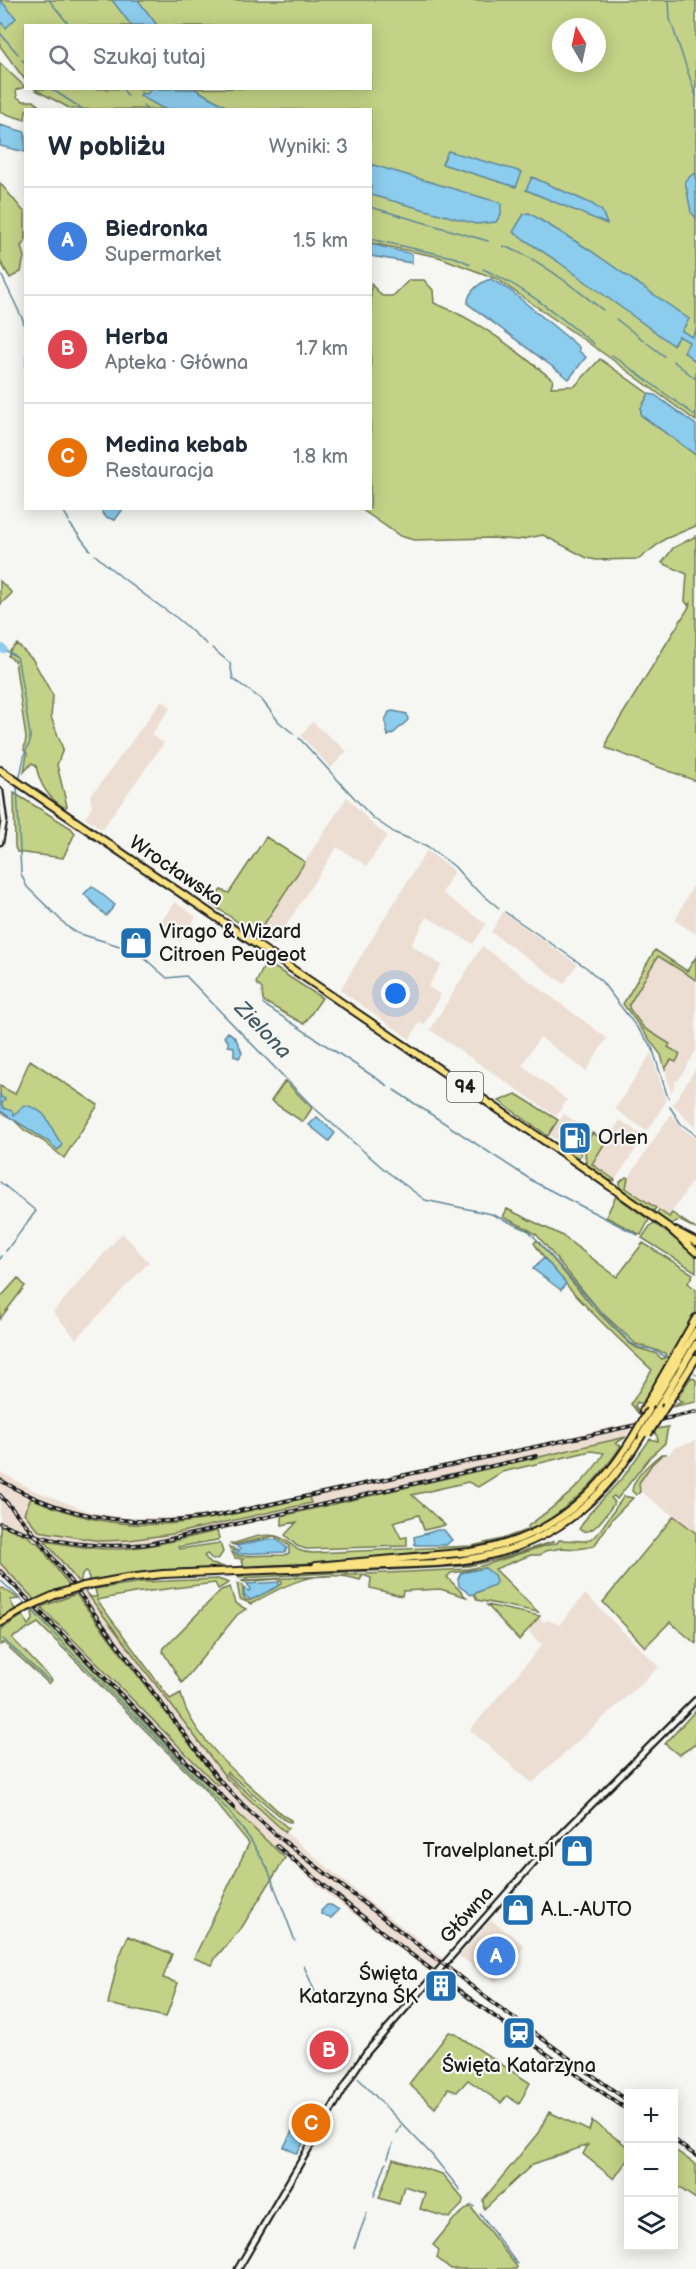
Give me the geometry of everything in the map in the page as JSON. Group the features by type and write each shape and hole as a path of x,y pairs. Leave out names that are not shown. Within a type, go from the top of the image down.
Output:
{"main road":[{"name":"Wrocławska","path":"1,772 668,1227"},
{"name":"94","path":"668,1227 696,1242"},
{"name":"94","path":"668,1227 696,1252"},
{"path":"643,1433 646,1410 696,1318"},
{"path":"646,1410 696,1331"},
{"path":"662,1407 696,1344"},
{"path":"297,1568 322,1569 459,1561 513,1549 547,1534 580,1512 608,1485 696,1358"},
{"path":"0,1623 57,1594 83,1586 146,1576 297,1568 493,1548 520,1539 549,1525 583,1501 612,1469 633,1437 643,1433"}],"street":[{"path":"0,791 4,821 0,842"},
{"name":"Główna","path":"238,2269 366,2053 535,1861 696,1700"}],"shaded area":[{"path":"162,700 171,707 151,735 164,743 102,829 85,818 92,807 90,795"},
{"path":"312,722 347,751 331,768 301,736"},
{"path":"347,797 374,826 387,835 367,866 337,847 273,945 257,935"},
{"path":"427,850 454,871 442,893 486,924 473,944 427,917 411,945 441,965 428,987 441,995 424,1025 419,1023 410,1039 340,990"},
{"path":"694,883 696,885 696,934 675,921"},
{"path":"175,902 196,917 180,942 158,926"},
{"path":"503,912 577,964 564,984 491,932"},
{"path":"482,946 607,1038 586,1071 540,1037 522,1065 567,1100 556,1116 430,1030"},
{"path":"655,950 687,971 696,957 696,1051 678,1081 675,1080 671,1092 661,1055 623,1004"},
{"path":"651,1053 666,1101 649,1129 645,1130 615,1109"},
{"path":"696,1068 696,1127 673,1104"},
{"path":"564,1114 597,1136 585,1159 550,1135"},
{"path":"671,1114 682,1128 696,1138 696,1175 669,1217 626,1188 627,1180"},
{"path":"620,1120 643,1138 615,1180 592,1164"},
{"path":"122,1233 149,1262 76,1339 53,1312"},
{"path":"633,1423 626,1437 155,1545 118,1549 74,1546 46,1541 227,1779 258,1809 362,1896 444,1959 431,1973 330,1896 241,1818 177,1756 0,1574 0,1472 33,1490 93,1513 124,1518 181,1518 243,1509"},
{"path":"696,1441 696,1533 640,1491 639,1483 652,1464 663,1454 668,1455 674,1448"},
{"path":"585,1594 659,1667 532,1783 470,1730 542,1645 528,1631 539,1618 544,1622 548,1620 559,1625"},
{"path":"491,1920 525,1946 496,1982 459,1956"}],"green space":[{"path":"0,0 696,0 696,421 497,279 439,257 372,243 372,108 69,108 36,90 372,90 372,24 24,24 24,79 0,46"},
{"path":"0,63 24,86 16,90 17,97 23,101 34,101 41,108 24,108 24,120 0,112"},
{"path":"0,183 24,212 24,243 21,246 24,257 21,272 10,278 0,261"},
{"path":"409,280 424,280 433,290 434,303 482,327 511,347 553,380 551,387 575,386 600,359 649,394 641,408 641,415 696,455 696,526 665,539 639,559 596,560 587,558 543,535 518,540 491,538 414,540 400,536 362,510 372,510 372,285 382,296 393,296"},
{"path":"696,536 696,781 606,748 608,738 689,607 690,603 688,605 685,601 687,574 662,563 673,548"},
{"path":"0,581 12,593 0,605"},
{"path":"17,644 33,660 53,696 51,717 63,749 57,765 67,806 65,808 46,790 36,766 32,763 24,772 27,754 24,750 26,738 15,661 8,656"},
{"path":"14,793 71,828 75,833 63,858 17,852"},
{"path":"266,837 305,862 257,935 210,903 221,890 229,893"},
{"path":"655,950 687,971 696,957 696,980 658,956 629,1005 644,1028 670,1044 668,1047 680,1054 676,1062 671,1060 665,1069 661,1055 623,1004"},
{"path":"266,962 322,998 304,1024 263,1001 262,989 256,983"},
{"path":"30,1060 98,1105 64,1158 43,1141 24,1130 13,1119 0,1112 0,1086 15,1094"},
{"path":"285,1081 312,1108 303,1122 271,1101"},
{"path":"516,1094 558,1120 548,1136 499,1101"},
{"path":"592,1133 606,1141 592,1164 614,1181 607,1180 586,1165 585,1147"},
{"path":"559,1140 573,1146 571,1149 574,1147 581,1155 575,1159 557,1146"},
{"path":"628,1178 626,1188 656,1208 653,1212 620,1189 620,1182"},
{"path":"616,1196 649,1220 641,1235 606,1217"},
{"path":"507,1209 561,1235 617,1277 643,1243 693,1274 688,1283 696,1290 696,1313 644,1405 637,1402 635,1406 639,1414 631,1404 652,1370 574,1293 534,1243 537,1240 593,1307 629,1343 655,1353 662,1359 666,1357 665,1353 636,1344 599,1310 537,1235 503,1217"},
{"path":"659,1210 669,1217 672,1213 696,1229 679,1220 671,1224 656,1214"},
{"path":"654,1223 696,1255 696,1272 642,1238"},
{"path":"18,1278 25,1286 0,1319 0,1298"},
{"path":"691,1377 696,1380 696,1402 671,1407 682,1402 677,1398"},
{"path":"668,1427 665,1443 650,1457 617,1499 614,1496 611,1498 615,1502 599,1523 589,1531 579,1529 589,1514 624,1476 650,1439 658,1441 654,1432 656,1429"},
{"path":"626,1437 616,1443 621,1446 592,1483 557,1514 517,1537 494,1545 464,1551 421,1552 397,1557 241,1567 244,1565 241,1561 243,1559 235,1558 229,1547 233,1548 234,1553 238,1556 289,1553 289,1546 274,1536 231,1544 268,1535 274,1535 284,1539 301,1551 314,1553 472,1546 502,1539 529,1529 528,1526 580,1484 604,1453 591,1451 502,1472 478,1487 468,1482 412,1495 445,1525 424,1530 419,1515 393,1522 401,1538 407,1537 407,1546 306,1549 297,1546 285,1535 297,1522 282,1525 282,1516"},
{"path":"661,1454 663,1454 652,1464 639,1483 640,1492 636,1495 632,1491 639,1476"},
{"path":"624,1496 633,1498 613,1518 594,1546 545,1551 540,1555 531,1555 495,1569 538,1612 477,1600 474,1594 493,1585 485,1568 451,1573 447,1577 466,1597 440,1589 403,1591 402,1596 370,1588 371,1578 363,1575 360,1580 333,1576 468,1569 557,1543 559,1540 586,1541 596,1536"},
{"path":"309,1497 311,1503 172,1534 129,1540 100,1541 39,1531 24,1513 31,1498 96,1520 167,1524 215,1518"},
{"path":"674,1516 696,1533 696,1644 670,1622 645,1647 603,1602"},
{"path":"0,1525 28,1536 38,1543 70,1587 35,1600 0,1563"},
{"path":"217,1531 219,1538 217,1540 178,1547 179,1549 220,1543 223,1552 219,1558 213,1560 207,1554 204,1556 211,1564 221,1566 218,1568 169,1570 88,1582 86,1571 82,1575 80,1584 45,1541 92,1548 120,1549 157,1544"},
{"path":"488,1562 468,1566 238,1578 246,1574 461,1566"},
{"path":"319,1576 290,1584 251,1604 240,1599 237,1583 243,1585 243,1596 246,1600 251,1600 282,1582 277,1579 242,1581"},
{"path":"218,1579 229,1583 218,1589 215,1583 97,1600 170,1699 181,1693 192,1721 214,1750 276,1810 291,1820 291,1822 286,1821 227,1772 226,1774 288,1828 285,1832 227,1779 85,1591 91,1597 97,1597 95,1589 142,1582"},
{"path":"230,1587 235,1603 246,1609 237,1615 182,1683 163,1652 164,1648 221,1590"},
{"path":"3,1588 19,1599 10,1600 14,1608 18,1609 0,1620 0,1589"},
{"path":"76,1594 220,1784 217,1785 41,1607"},
{"path":"487,1605 540,1616 519,1640"},
{"path":"35,1610 177,1756 285,1858 242,1927 216,1957 212,1965 194,1958 249,1843 208,1793 38,1623 12,1638 52,1680 49,1684 4,1643 0,1645 0,1630 23,1615 28,1625 33,1620 32,1611"},
{"path":"696,1710 696,1744 679,1755 665,1744"},
{"path":"128,1936 172,1954 163,1978 178,1983 166,2017 108,2004 118,1960"},
{"path":"449,2032 454,2033 530,2083 519,2104 507,2096 501,2103 468,2080 457,2092 448,2089 435,2108 409,2084"},
{"path":"549,2112 589,2131 592,2121 624,2144 624,2165 614,2179 583,2154 588,2145 533,2164 484,2209 483,2200 538,2133"},
{"path":"678,2152 696,2165 696,2199 678,2187"},
{"path":"393,2159 442,2174 463,2199 462,2205 449,2218 420,2209 425,2193 404,2186 399,2204 379,2198"},
{"path":"470,2206 517,2267 516,2269 451,2269 437,2258 439,2250 433,2245 454,2219"}],"water":[{"path":"0,0 16,18 6,28 0,21"},
{"path":"112,0 138,0 156,24 130,24"},
{"path":"150,90 197,90 229,108 162,108 140,96 141,93 147,94"},
{"path":"0,125 24,132 24,152 0,146"},
{"path":"448,151 522,172 516,187 442,164"},
{"path":"372,165 501,203 501,214 496,222 476,224 372,195"},
{"path":"696,174 696,218 691,212 685,181"},
{"path":"532,177 592,204 602,211 607,224 526,190"},
{"path":"529,213 588,249 689,319 682,331 692,337 696,331 696,362 684,352 689,342 679,336 673,345 513,232 524,214"},
{"path":"372,244 412,254 412,263 372,256"},
{"path":"491,279 511,291 579,347 579,351 586,357 569,379 468,304 475,288"},
{"path":"649,394 655,395 696,425 696,455 641,415 641,408"},
{"path":"103,510 122,510 115,520 102,513"},
{"path":"389,712 407,714 408,720 388,736 385,721"},
{"path":"92,886 115,905 106,916 84,894"},
{"path":"228,1032 240,1047 242,1053 239,1058 234,1056 234,1047 228,1046 228,1041 224,1037"},
{"path":"0,1093 5,1099 2,1103 3,1108 12,1111 14,1115 24,1105 33,1107 44,1115 62,1144 61,1147 58,1150 0,1111"},
{"path":"317,1117 335,1133 329,1141 309,1125"},
{"path":"544,1258 566,1283 561,1290 533,1269"},
{"path":"444,1530 452,1540 446,1545 415,1545 414,1537"},
{"path":"268,1539 277,1540 287,1548 285,1552 238,1554 234,1549 239,1551 240,1549 236,1546"},
{"path":"485,1568 494,1575 496,1582 494,1585 471,1595 459,1586 458,1579 461,1573"},
{"path":"279,1582 279,1586 251,1600 244,1595 244,1588 249,1591 251,1589 247,1584"},
{"path":"327,1905 339,1910 331,1918 322,1914 321,1911"},
{"path":"292,2131 306,2138 297,2154 284,2147"}],"waterway":[{"path":"49,0 68,24"},
{"path":"669,0 670,19 696,96"},
{"path":"0,33 18,54"},
{"path":"53,90 81,108"},
{"path":"124,90 128,96"},
{"path":"372,208 488,241"},
{"path":"372,239 457,258 470,264"},
{"path":"503,246 543,266 603,310"},
{"path":"483,269 528,294 594,344"},
{"path":"0,272 24,325"},
{"path":"616,319 664,356"},
{"path":"612,355 696,416"},
{"path":"673,361 696,379"},
{"path":"63,510 69,521"},
{"path":"70,524 90,550"},
{"path":"95,555 207,644"},
{"path":"212,648 230,663 233,679 261,699 279,722 294,734"},
{"name":"Zielona","path":"3,649 17,657 18,660 30,735 19,781"},
{"path":"299,738 373,818 395,833 427,846 454,866 471,885 499,908"},
{"name":"Zielona","path":"17,785 21,874 27,887 69,928 77,933 136,951 167,978 186,976 312,1106 385,1170 425,1200 491,1214 529,1231 601,1313 631,1343 640,1348 652,1349 666,1357"},
{"path":"505,912 587,968 602,982 652,1047 668,1098"},
{"path":"263,1004 388,1086"},
{"path":"394,1090 536,1183 638,1235"},
{"path":"670,1107 681,1124 696,1135"},
{"path":"0,1182 36,1211 6,1251"},
{"path":"0,1580 28,1606"},
{"path":"31,1609 227,1809 250,1839 267,1867 295,1941"},
{"path":"3,1639 49,1681"},
{"path":"304,1966 315,1992"},
{"path":"358,2078 432,2155 460,2190"},
{"path":"397,2133 401,2126"},
{"path":"388,2158 393,2143"},
{"path":"374,2196 386,2163"},
{"path":"354,2248 367,2213"},
{"path":"480,2214 517,2264"}],"railway":[{"path":"0,1480 52,1505 79,1513 134,1521 191,1519 220,1515 696,1412"},
{"path":"0,1523 18,1530 72,1543 110,1546 148,1544 536,1456"},
{"path":"0,1495 37,1537 215,1775 244,1806 276,1835 492,2002 624,2098"},
{"path":"0,1571 234,1808"},
{"path":"277,1846 449,1983 624,2107"},
{"path":"678,2143 696,2156"}],"place":[{"name":"Virago & Wizard Citroen Peugeot","path":"136,943"},
{"name":"Orlen","path":"575,1138"},
{"name":"Travelplanet.pl","path":"577,1851"},
{"name":"A.L.-AUTO","path":"518,1910"},
{"name":"Biedronka","path":"496,1956"},
{"name":"Święta Katarzyna ŚK","path":"441,1986"},
{"name":"Święta Katarzyna","path":"519,2033"},
{"name":"Herba","path":"329,2050"},
{"name":"Medina kebab","path":"311,2123"}]}
